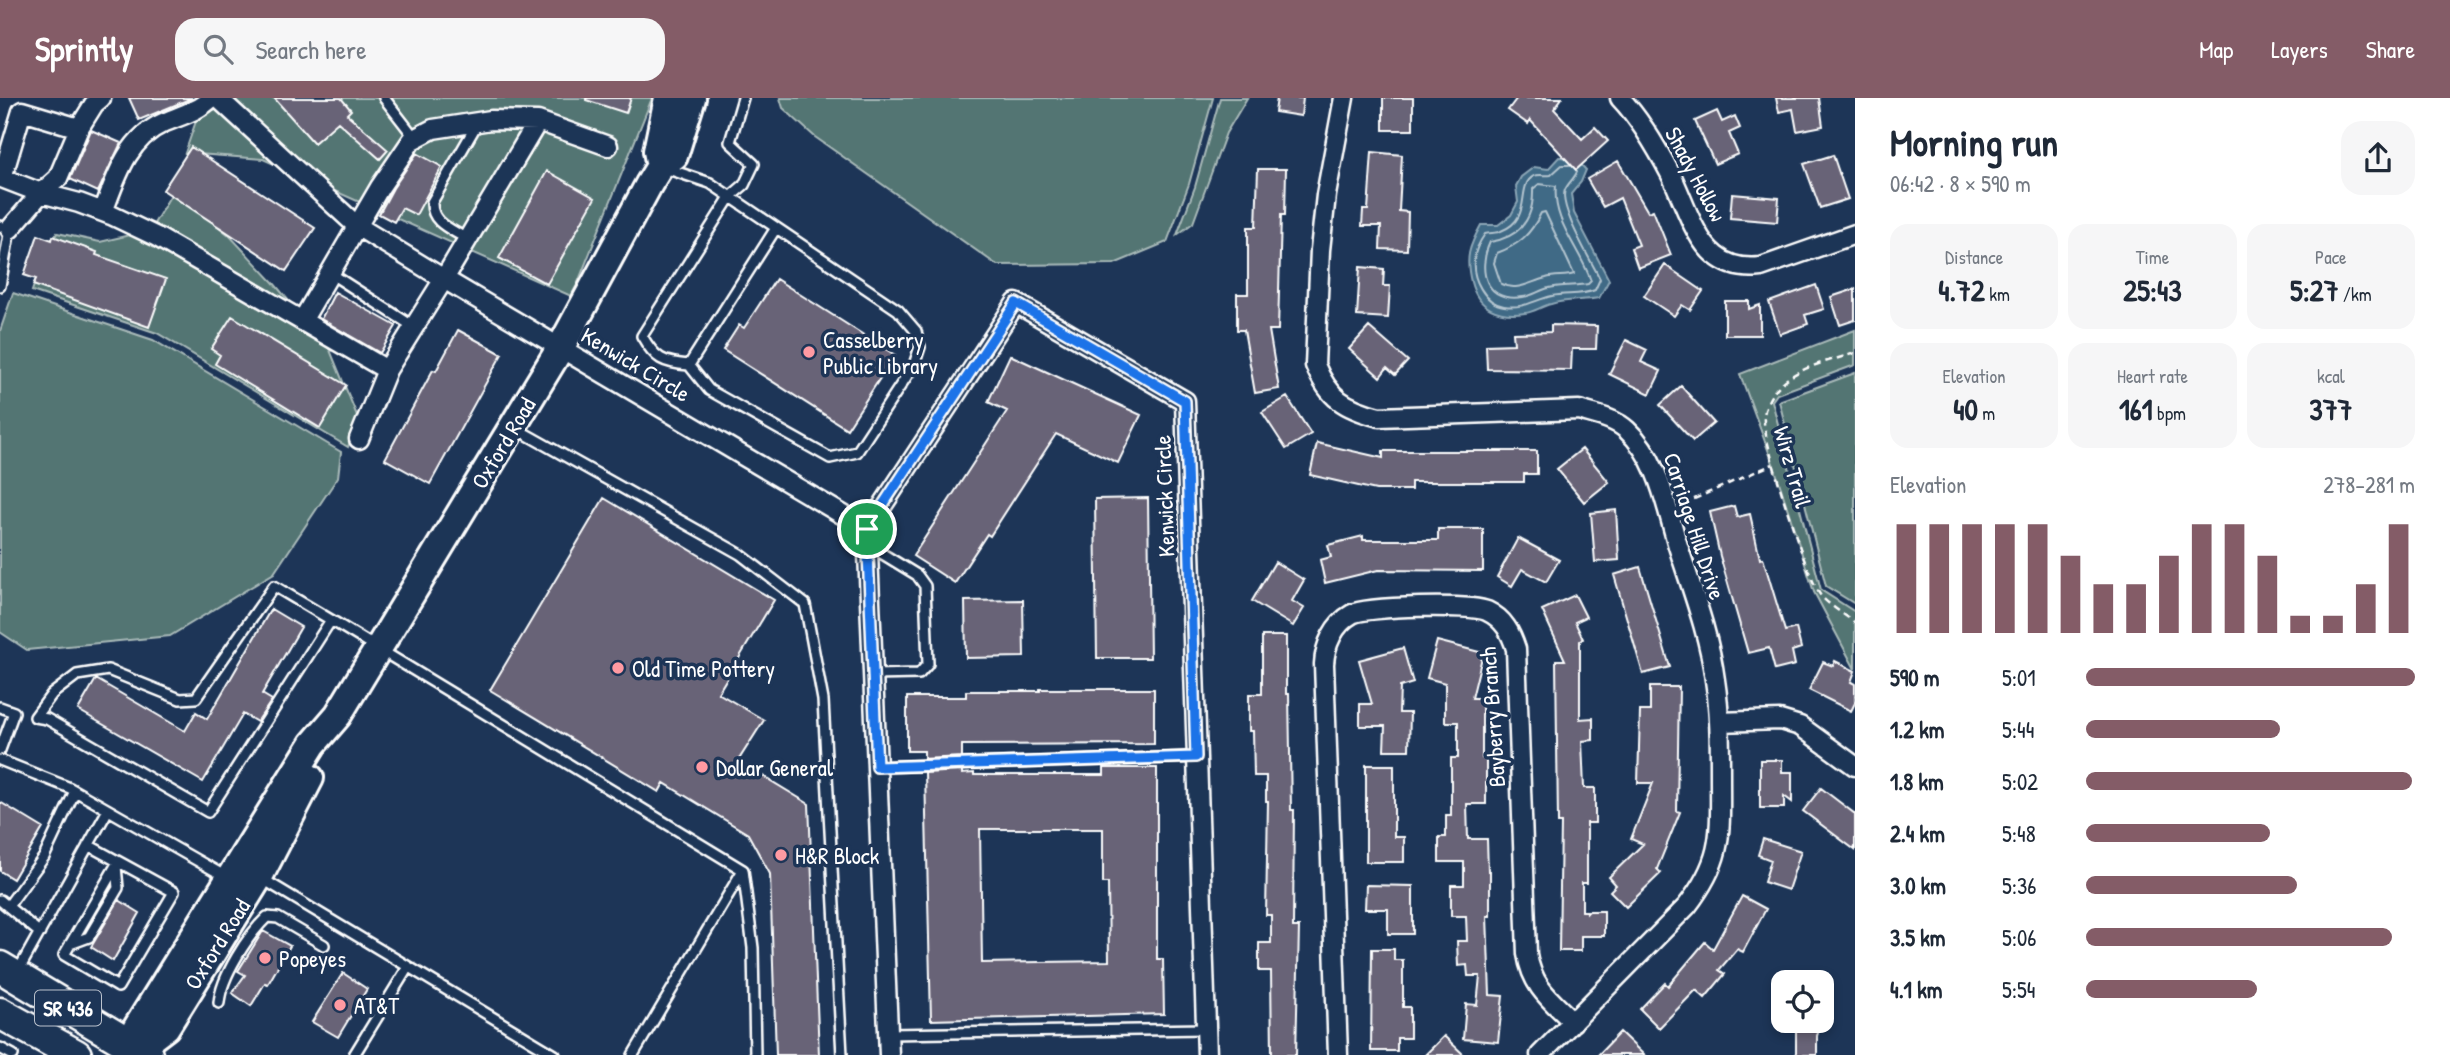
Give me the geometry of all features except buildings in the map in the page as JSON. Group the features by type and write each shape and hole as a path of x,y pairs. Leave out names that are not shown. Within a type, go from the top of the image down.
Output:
{"main road":[{"name":"SR 436","path":"8,971 139,1053"},
{"name":"SR 436","path":"0,1013 76,1055"}],"street":[{"path":"5,228 58,178 79,128 101,98"},
{"path":"103,212 116,179 142,135 193,111 211,98"},
{"name":"Kenwick Circle","path":"218,98 357,226 561,347 868,537 1016,303 1185,401 1207,1055"},
{"name":"Oxford Road","path":"660,166 657,151 668,98"},
{"name":"Oxford Road","path":"139,1053 136,1029 313,744 338,715 561,347 660,166 674,156 692,98"},
{"name":"Carriage Hill Drive","path":"1345,98 1326,195 1320,250 1315,365 1322,380 1336,399 1357,411 1379,416 1578,410 1608,418 1627,430 1650,457 1709,647 1719,722 1720,831 1715,859 1705,883 1687,906 1540,1055"},
{"name":"Shady Hollow","path":"1620,98 1651,138 1698,233 1713,254 1725,262 1745,269 1760,267 1855,234"},
{"path":"79,128 22,111 2,178 103,212 157,237 387,370"},
{"path":"302,321 380,187 415,138 433,129 478,122 538,121 608,146"},
{"path":"359,439 387,370 538,121"},
{"path":"868,537 889,1055"},
{"name":"Bayberry Branch","path":"1338,1055 1325,646 1336,629 1353,614 1375,610 1469,606 1488,611 1510,632 1516,649 1527,954 1530,972 1542,992 1573,1022"},
{"name":"Oxford Road","path":"139,1053 166,1027 259,877 324,751 338,715"},
{"path":"1719,722 1780,720 1800,726 1855,766"}],"lane":[{"path":"384,98 415,138"},
{"path":"660,166 710,183 730,197 898,310 916,331 920,347 914,365 857,452 830,458 709,390 689,365 666,362 651,352 642,336 730,197 744,185 754,164 730,142 743,98"},
{"path":"467,239 436,220 432,212 432,202 478,122"},
{"path":"0,286 5,228"},
{"path":"689,365 776,228"},
{"path":"330,273 414,327"},
{"path":"513,426 740,554 805,604 823,700 842,1055"},
{"path":"868,537 917,575 925,586 928,664 919,674 873,676"},
{"path":"331,620 208,812 47,719 35,717 52,694 77,675 108,670 180,699 196,698 274,586 331,620 378,650 743,870"},
{"path":"0,707 14,712 0,750"},
{"path":"877,767 1196,757"},
{"path":"0,760 75,791 229,879"},
{"path":"9,905 44,857 75,791"},
{"path":"8,971 40,933 108,810"},
{"path":"88,845 117,864 174,892 118,987 64,955 117,864"},
{"path":"633,1055 743,870"},
{"path":"743,870 753,948 755,1055"},
{"path":"259,877 555,1055"},
{"path":"0,900 40,933"},
{"path":"219,1003 220,990 254,929 267,918 278,918 324,945"},
{"path":"354,1055 408,967"},
{"path":"889,1034 1206,1029"},
{"path":"0,1048 13,1055"}],"path":[{"name":"Wirz Trail","path":"1855,353 1799,372 1777,386 1767,402 1763,420 1773,464 1810,577 1821,596 1855,623"},
{"path":"1683,504 1773,464"}],"green space":[{"path":"204,98 652,98 571,296 263,159 185,153"},
{"path":"780,98 1213,98 1189,184 1167,242 1114,264 997,265 815,137 783,108"},
{"path":"1220,98 1247,98 1226,133 1193,223 1177,235 1195,187"},
{"path":"173,191 229,235 330,350 358,418 348,447 157,333 32,291 43,259 57,233 100,242 134,234 148,234"},
{"path":"13,293 153,340 341,452 338,477 274,573 170,636 27,650 0,632 0,331"},
{"path":"1855,330 1855,365 1777,394 1772,401 1821,590 1855,612 1855,669 1814,592 1774,466 1740,374"},
{"path":"1855,373 1855,604 1826,586 1779,401"}],"water":[{"path":"1559,157 1576,159 1586,170 1581,182 1571,194 1574,213 1609,280 1599,298 1557,302 1525,313 1498,312 1484,305 1474,291 1468,266 1469,252 1481,225 1498,225 1511,215 1518,202 1516,186 1521,177 1534,167 1548,169"}],"place":[{"name":"Casselberry Public Library","path":"809,352"},
{"name":"Old Time Pottery","path":"618,668"},
{"name":"Dollar General","path":"702,767"},
{"name":"H&R Block","path":"781,855"},
{"name":"Popeyes","path":"265,958"},
{"name":"AT&T","path":"340,1005"}],"route":[{"path":"1016,303 1185,401 1196,757 877,767 867,529 1016,303"}]}
